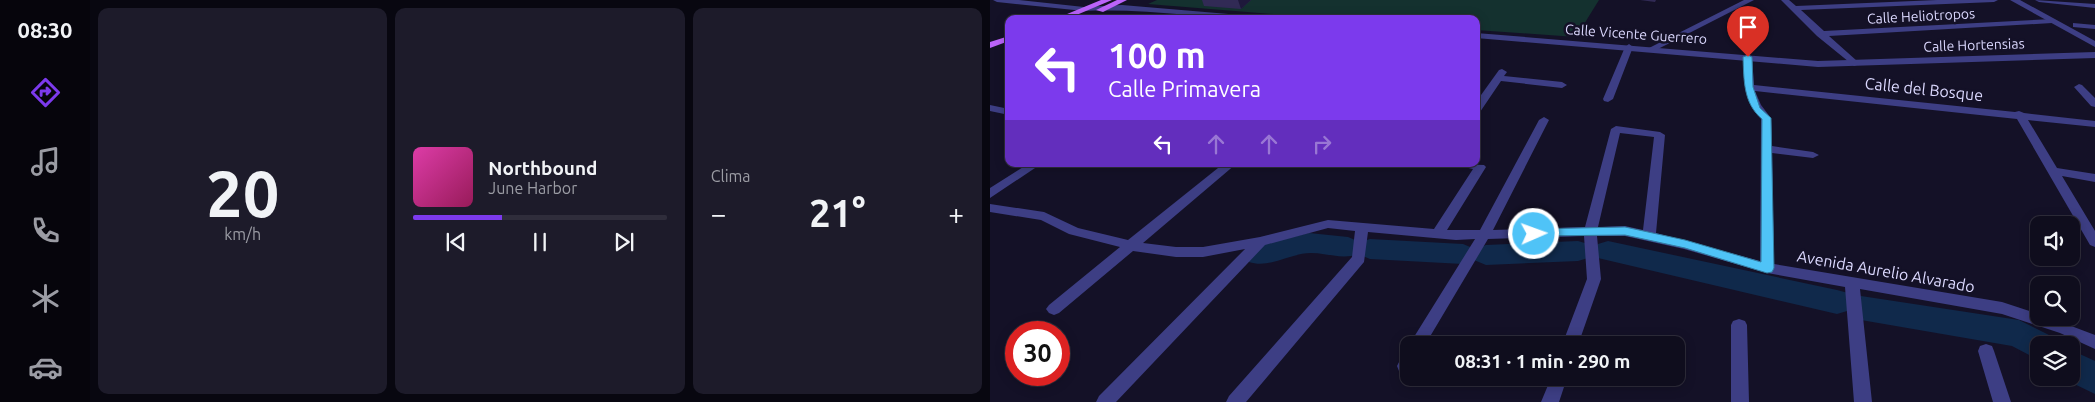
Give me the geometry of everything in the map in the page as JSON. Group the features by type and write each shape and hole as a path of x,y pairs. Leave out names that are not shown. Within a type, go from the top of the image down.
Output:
{"main road":[{"path":"1085,15 1107,4 1124,0"},
{"path":"1069,15 1084,9"},
{"path":"990,45 1005,39"},
{"path":"990,52 1005,46"}],"street":[{"path":"997,0 1024,1 1084,9 1107,4 1219,15"},
{"path":"1653,48 1750,0"},
{"path":"1785,0 1820,34 1854,63"},
{"path":"1793,8 1994,0"},
{"path":"2014,0 2095,44"},
{"path":"2030,0 2095,36"},
{"path":"2039,0 2095,6"},
{"name":"Calle Heliotropos","path":"1820,34 2052,21"},
{"path":"2076,25 2095,27"},
{"name":"Calle Vicente Guerrero","path":"1480,35 1653,48 1818,64 1854,63"},
{"path":"1608,99 1629,47"},
{"name":"Calle Hortensias","path":"1854,63 2095,55"},
{"path":"1748,57 1749,87 1756,109 1766,118 1767,268"},
{"path":"1480,99 1500,74 1562,85"},
{"name":"Calle del Bosque","path":"1749,87 2019,114 2095,124"},
{"path":"2079,87 2095,104"},
{"path":"990,108 1005,111"},
{"path":"2019,114 2095,242"},
{"path":"1422,336 1484,235 1544,120"},
{"path":"1573,336 1594,279 1590,232 1616,129 1660,135 1649,236"},
{"path":"1766,149 1813,155"},
{"path":"990,194 1030,167"},
{"path":"1054,309 1226,167"},
{"path":"1438,233 1480,167"},
{"path":"2053,171 2095,178"},
{"name":"Avenida Aurelio Alvarado","path":"990,208 1044,216 1074,230 1132,246 1176,252 1203,252 1260,242 1328,224 1484,235 1625,231 1685,244 1767,268 2002,308 2066,329 2095,342"},
{"path":"1235,402 1359,258 1362,227"},
{"path":"1105,402 1260,242"},
{"path":"1852,282 1863,402"},
{"path":"1740,325 1740,402"},
{"path":"1986,351 2002,402"},
{"path":"1550,402 1556,386"}],"green space":[{"path":"1157,0 1599,0 1576,37 1480,30 1480,15 1286,15 1148,4"}],"waterway":[{"path":"1259,255 1309,243 1348,247"},
{"path":"1370,249 1463,254"},
{"path":"1486,255 1578,251"},
{"path":"1608,251 1837,302"},
{"path":"1861,308 2019,334 2030,341"},
{"path":"2080,370 2095,379"}],"route":[{"path":"1534,234 1625,231 1685,244 1767,268 1766,118 1756,109 1749,87 1748,57"}]}
